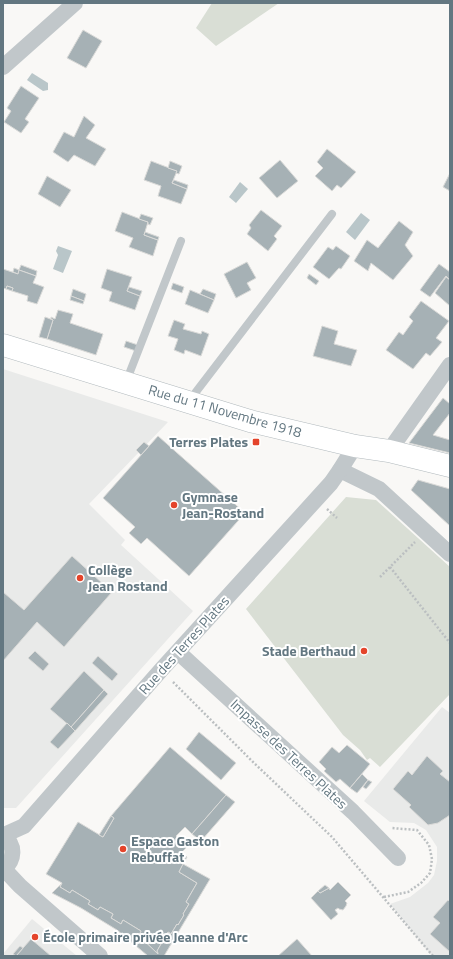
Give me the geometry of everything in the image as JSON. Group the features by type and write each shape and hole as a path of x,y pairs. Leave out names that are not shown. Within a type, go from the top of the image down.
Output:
{"main road":[{"name":"Rue du 11 Novembre 1918","path":"3,345 250,421 355,446 389,451 450,466"}],"street":[{"path":"3,67 75,3"},
{"path":"389,451 450,365"},
{"name":"Rue des Terres Plates","path":"4,835 24,826 161,670 317,499 340,470 355,446"},
{"path":"340,470 379,489 450,554"},
{"name":"Impasse des Terres Plates","path":"178,652 353,812 398,858"},
{"path":"4,835 9,840 13,853 12,859 3,870 100,956"}],"lane":[{"path":"188,402 332,214"},
{"path":"126,382 181,241"}],"path":[{"path":"380,577 425,532"},
{"path":"390,567 450,643"},
{"path":"161,670 254,763 332,837 433,956"}],"shaded area":[{"path":"212,3 279,3 216,46 196,28"},
{"path":"32,73 48,83 48,90 43,91 27,80"},
{"path":"240,182 248,189 236,203 229,197"},
{"path":"361,213 370,220 355,240 346,232"},
{"path":"58,246 72,251 63,273 53,269 58,255 56,251"},
{"name":"Collège Jean Rostand","path":"3,369 168,422 89,504 125,540 121,545 193,611 16,808 3,808"},
{"name":"Stade Berthaud","path":"346,497 376,500 450,567 450,694 380,767 370,758 367,760 360,750 343,735 246,609"},
{"path":"442,707 450,713 450,956 432,956 390,904 410,897 428,883 434,875 437,861 437,847 426,830 414,823 390,822 364,801"},
{"name":"École primaire privée Jeanne d'Arc","path":"32,919 77,956 3,956 3,954"}],"building":[{"path":"83,30 102,41 86,68 67,58"},
{"path":"21,86 39,98 25,119 29,122 21,133 4,122 11,111 7,108"},
{"path":"84,116 95,125 86,138 106,149 95,166 74,155 68,162 53,152 64,132 74,137"},
{"path":"327,149 356,172 341,188 337,185 332,191 315,176 323,168 317,162"},
{"path":"280,160 298,181 277,198 259,178"},
{"path":"151,161 177,171 172,183 187,189 181,204 158,196 161,186 144,180"},
{"path":"170,161 182,166 179,174 176,173 177,171 168,168"},
{"path":"450,173 450,191 443,187"},
{"path":"47,176 71,190 60,207 38,194"},
{"path":"174,180 188,185 187,189 172,183"},
{"path":"261,210 282,226 274,236 277,239 268,251 247,234 251,228 249,225"},
{"path":"122,212 148,222 144,235 158,240 153,256 129,247 133,238 115,231"},
{"path":"141,214 153,218 150,225 148,222 139,219"},
{"path":"399,221 413,232 405,245 413,256 393,280 371,263 368,271 354,261 367,240 378,248"},
{"path":"145,232 159,237 158,240 144,235"},
{"path":"336,246 350,256 341,269 339,268 329,279 313,267 328,247 333,250"},
{"path":"247,262 256,278 247,283 251,290 236,298 224,274"},
{"path":"439,264 450,272 450,280 446,276 430,297 420,290"},
{"path":"21,265 37,271 36,276 19,270"},
{"path":"14,268 19,270 18,274 13,272"},
{"path":"3,269 18,274 19,270 36,276 33,283 44,287 37,304 27,301 28,296 12,291 13,288 7,286 6,289 3,288"},
{"path":"107,269 132,277 127,291 140,296 135,310 109,301 112,292 101,288"},
{"path":"309,274 319,281 316,285 307,278"},
{"path":"446,277 450,280 450,306 435,293"},
{"path":"173,283 184,287 182,293 171,289"},
{"path":"7,286 13,288 12,291 6,289"},
{"path":"129,287 142,291 140,296 127,291"},
{"path":"73,289 86,294 84,301 71,296"},
{"path":"203,289 216,294 214,300 200,294"},
{"path":"190,290 214,300 208,313 185,304"},
{"path":"71,296 84,301 83,304 70,300"},
{"path":"421,301 449,321 436,338 442,342 430,356 426,353 413,369 386,350 399,332 403,335 413,321 409,317"},
{"path":"58,310 73,314 70,323 103,334 96,355 47,339 53,320 51,317 55,319"},
{"path":"45,317 53,320 47,339 39,337"},
{"path":"174,320 185,324 183,329 201,334 202,331 209,334 201,356 185,350 184,354 174,350 178,339 168,336"},
{"path":"322,326 338,331 334,344 357,350 351,366 313,356"},
{"path":"126,341 138,345 136,351 124,347"},
{"path":"443,398 450,404 450,413 433,435 450,440 450,453 409,443"},
{"name":"Gymnase Jean-Rostand","path":"158,436 245,513 189,576 147,538 141,544 129,533 135,527 103,498"},
{"path":"144,442 149,446 141,455 136,450"},
{"path":"418,480 450,489 450,526 411,490"},
{"name":"Collège Jean Rostand","path":"72,556 112,592 64,647 37,622 3,661 3,592 24,610"},
{"path":"35,651 49,664 43,671 28,658"},
{"path":"98,656 118,674 112,681 92,663"},
{"path":"84,671 104,690 71,727 50,709"},
{"path":"104,690 108,694 75,731 71,727"},
{"path":"67,723 75,731 58,749 50,742"},
{"path":"199,732 236,763 221,780 186,749"},
{"path":"347,745 370,764 350,788 340,779 336,782 324,771 326,769 319,762 332,747 339,753"},
{"name":"Espace Gaston Rebuffat","path":"170,747 226,795 192,834 185,827 176,836 188,846 182,852 187,857 179,872 197,883 186,902 189,904 183,914 184,915 171,934 168,932 157,951 158,954 137,934 138,933 139,935 141,931 123,920 121,924 111,918 113,914 100,907 98,910 88,904 90,901 72,890 70,893 60,887 62,883 46,874 78,822 103,837 114,818 111,816"},
{"path":"427,756 443,771 440,774 450,782 450,815 438,823 428,825 409,807 411,805 393,789 408,771 412,775"},
{"path":"362,774 368,780 357,793 350,788"},
{"path":"368,780 372,782 366,789 363,787"},
{"path":"226,795 235,802 201,841 192,834"},
{"path":"111,816 114,818 103,837 99,835"},
{"path":"183,864 210,879 164,956 148,956 117,930 81,908 52,893 61,884 60,887 70,893 72,890 90,901 88,904 98,910 100,907 113,914 111,918 121,924 123,920 141,931 139,935 138,933 137,934 158,954 157,951 168,932 171,934 184,915 183,914 189,904 186,902 197,883 179,872"},
{"path":"338,882 351,895 345,901 347,903 343,910 338,908 335,910 338,914 331,920 311,898 318,891 320,893 329,888 330,890"},
{"path":"325,885 329,888 320,893 318,891"},
{"path":"448,900 450,902 450,952 430,934 440,923 433,917"},
{"path":"31,939 51,956 16,956"},
{"path":"297,939 312,956 278,956"},
{"path":"20,946 23,948 16,956 13,954"}],"place":[{"name":"Terres Plates","path":"256,442"},
{"name":"Gymnase Jean-Rostand","path":"174,505"},
{"name":"Collège Jean Rostand","path":"80,578"},
{"name":"Stade Berthaud","path":"364,651"},
{"name":"Espace Gaston Rebuffat","path":"123,849"},
{"name":"École primaire privée Jeanne d'Arc","path":"35,937"}]}
